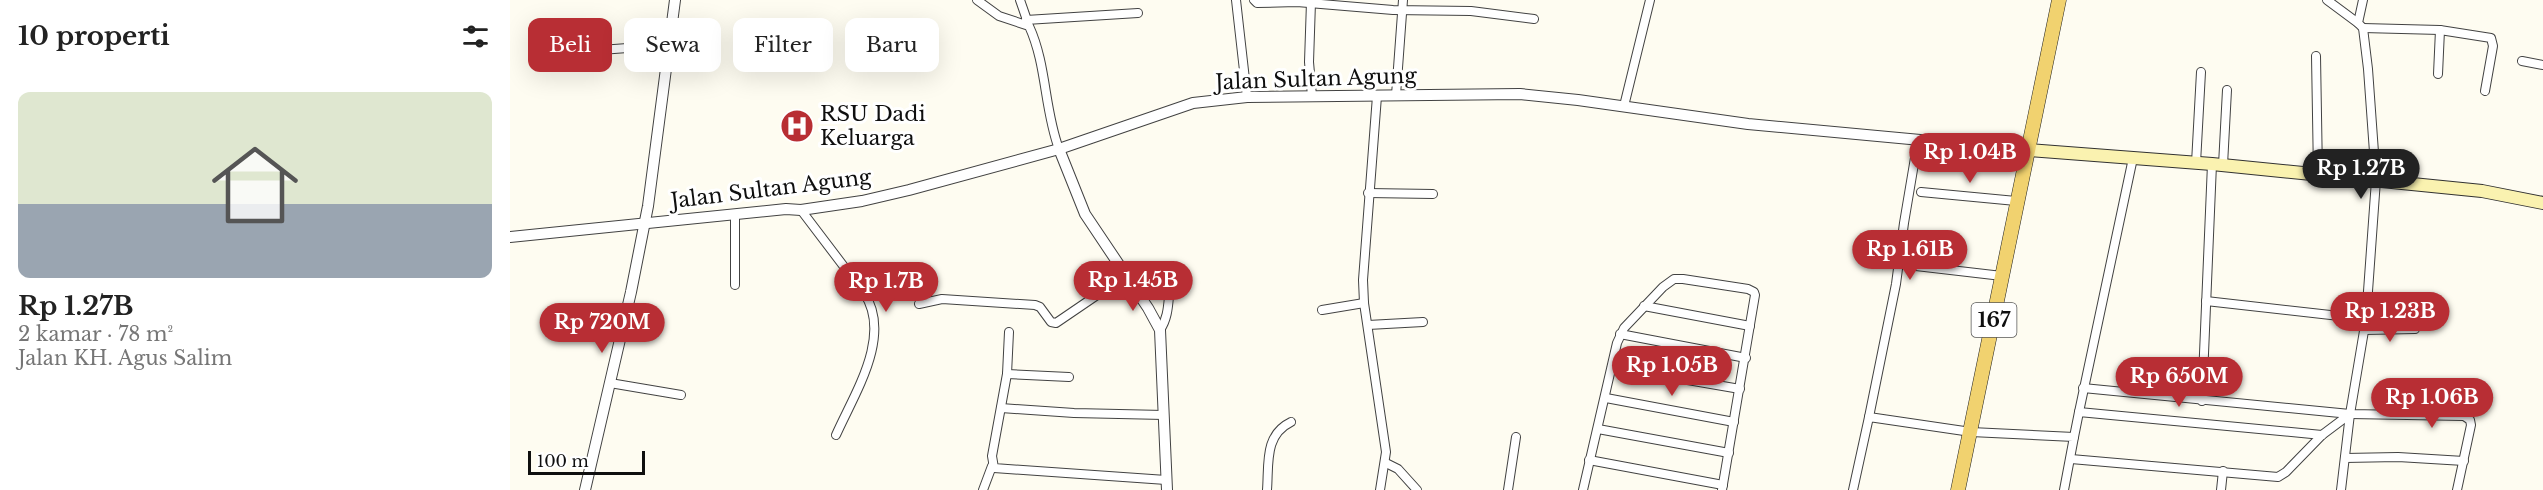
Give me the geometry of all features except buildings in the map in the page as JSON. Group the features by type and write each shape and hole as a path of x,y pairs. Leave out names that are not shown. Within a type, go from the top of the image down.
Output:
{"main road":[{"name":"167","path":"1958,490 2059,0"},
{"path":"2028,150 2196,163 2488,191 2543,203"}],"street":[{"path":"672,18 675,0"},
{"path":"977,0 999,16 1028,23 1138,13"},
{"path":"992,466 999,470 1166,485 1160,330 1085,214 1054,136 1040,55 1020,0"},
{"path":"1239,0 1247,97"},
{"path":"1254,0 1257,3 1292,1 1401,10 1471,11 1534,19"},
{"path":"1396,95 1403,0"},
{"path":"1471,11 1472,0"},
{"path":"1624,106 1650,0"},
{"path":"2327,0 2360,25 2440,30 2492,38 2493,46 2485,91"},
{"path":"2341,490 2349,417 2366,319 2376,180 2360,25 2363,0"},
{"path":"1311,2 1312,96"},
{"path":"2438,74 2440,30"},
{"path":"2316,56 2318,174"},
{"path":"2522,61 2543,65"},
{"path":"585,490 632,292 645,224 665,72"},
{"path":"2196,163 2201,72"},
{"path":"2202,401 2206,301 2227,90"},
{"name":"Jalan Sultan Agung","path":"510,237 793,208 801,210 862,201 1059,149 1193,103 1247,97 1520,94 1748,124 2028,150"},
{"path":"1377,96 1363,280 1364,303 1386,463 1380,490"},
{"path":"1853,490 1896,284 1918,140"},
{"path":"2064,490 2083,388 2133,159"},
{"path":"1921,192 2016,201"},
{"path":"1368,193 1433,194"},
{"path":"801,210 864,293 873,312 873,341 869,361 836,435"},
{"path":"735,214 735,285"},
{"path":"1916,266 2002,276"},
{"path":"920,304 942,299 1035,305 1040,307 1051,322 1056,323 1125,276"},
{"path":"1160,330 1167,316 1172,277"},
{"path":"1583,490 1589,460 1606,398 1620,334 1644,306 1674,279 1748,289 1754,292 1746,358 1722,488 1589,460"},
{"path":"2206,301 2366,319"},
{"path":"1322,310 1364,303"},
{"path":"1644,306 1750,326"},
{"path":"1368,325 1423,322"},
{"path":"2364,330 2415,329"},
{"path":"983,490 992,466 1007,374 1009,332"},
{"path":"1620,334 1746,358"},
{"path":"1612,367 1740,389"},
{"path":"1007,374 1069,377"},
{"path":"610,383 681,395"},
{"path":"2083,388 2349,417 2468,418 2470,425 2457,490"},
{"path":"1606,398 1734,422"},
{"path":"1001,408 1074,413 1164,415"},
{"path":"2079,412 2322,435"},
{"path":"1869,417 1971,432 2074,437"},
{"path":"2071,459 2283,475 2322,435 2349,417"},
{"path":"1267,490 1271,443 1280,428 1291,422"},
{"path":"1598,429 1729,453"},
{"path":"1508,490 1516,436"},
{"path":"2345,458 2464,460"},
{"path":"1386,463 1398,470 1417,490"},
{"path":"2221,490 2223,471"}],"place":[{"name":"RSU Dadi Keluarga","path":"797,126"}]}
